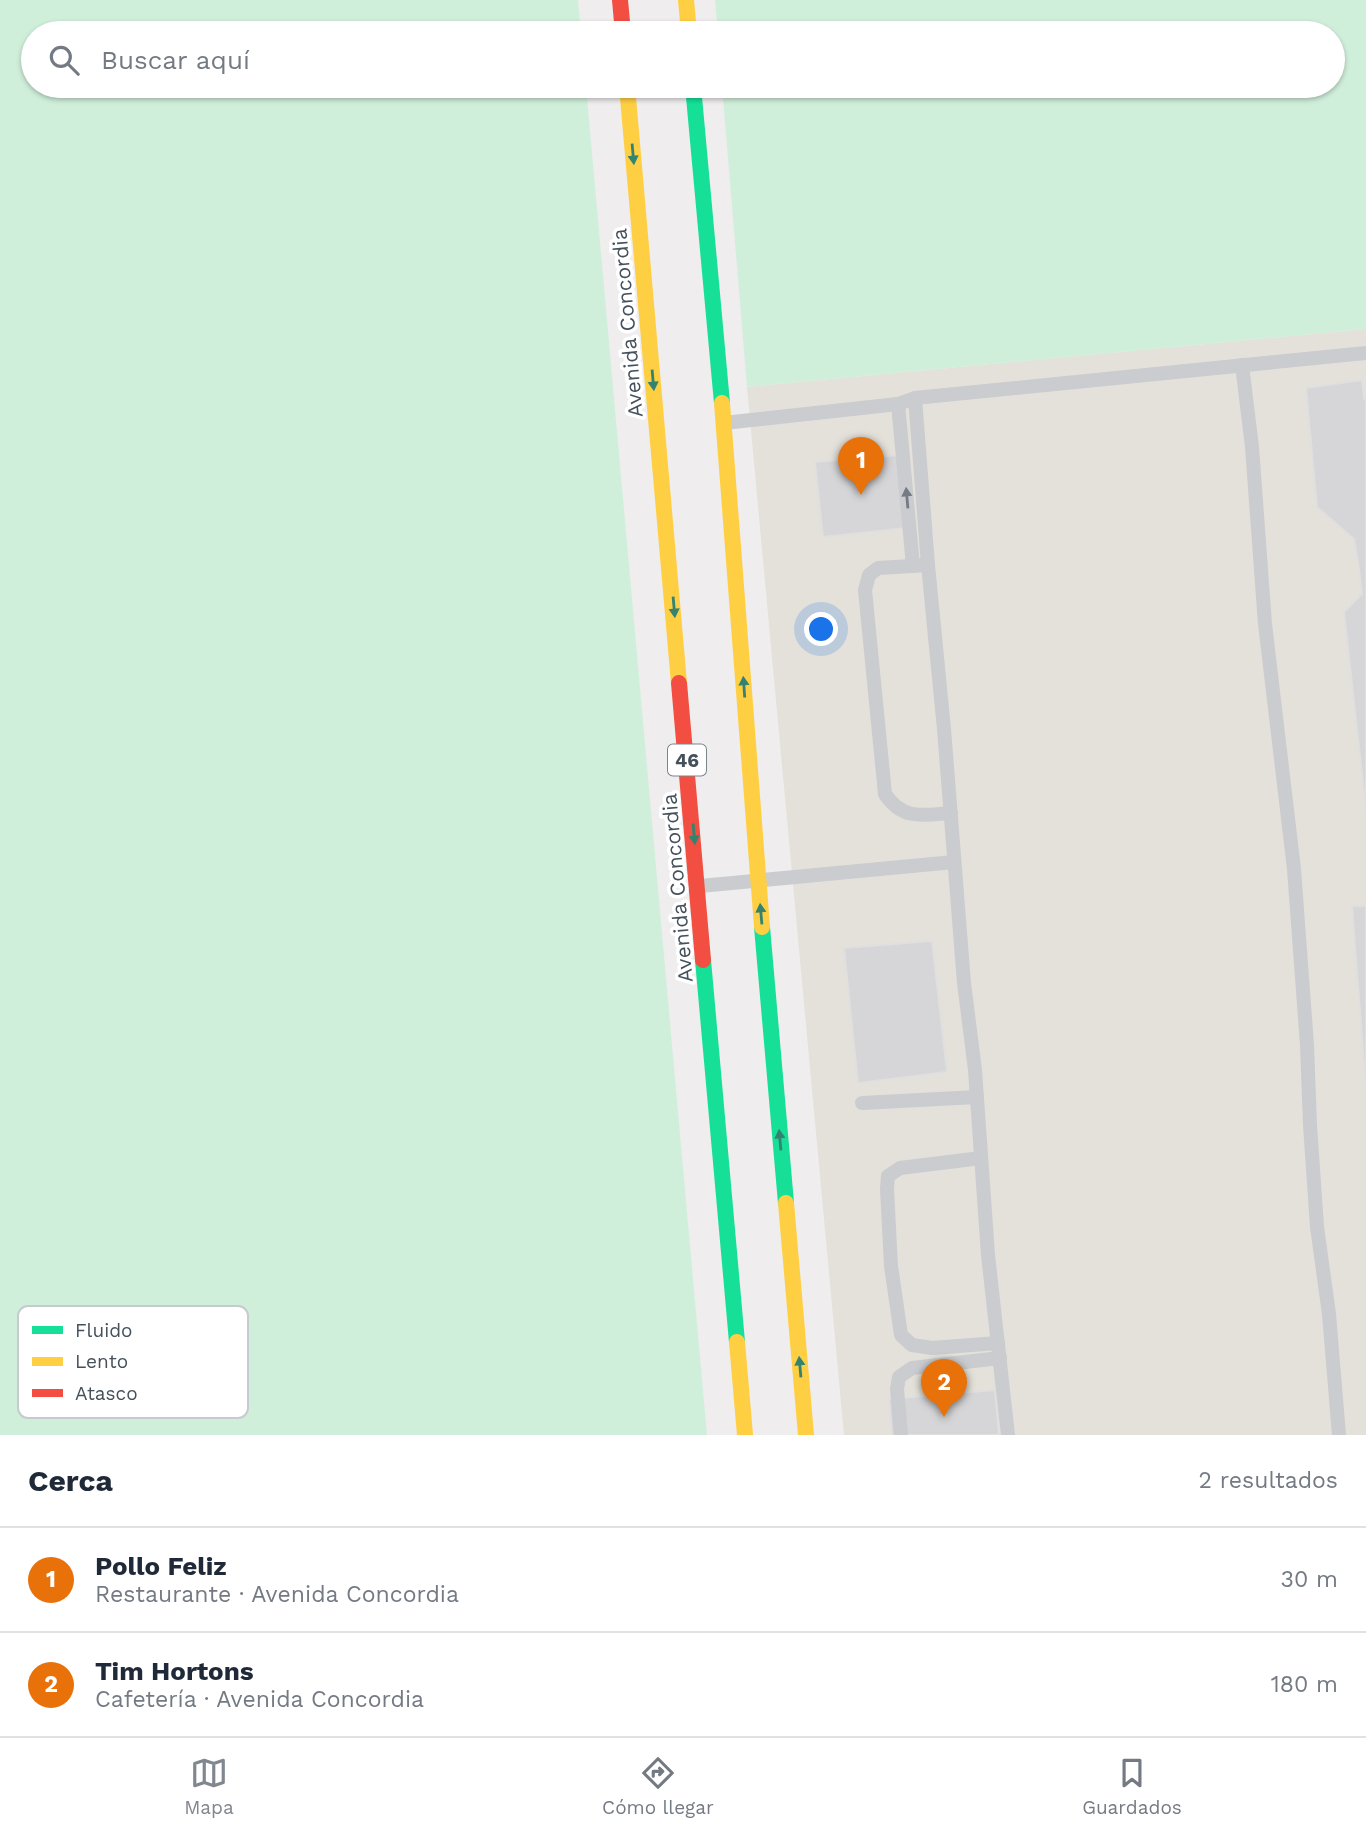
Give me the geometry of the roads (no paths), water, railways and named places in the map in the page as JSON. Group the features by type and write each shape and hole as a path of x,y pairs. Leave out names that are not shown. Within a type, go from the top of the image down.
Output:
{"main road":[{"path":"620,0 622,21"},
{"path":"686,0 688,21"},
{"name":"Avenida Concordia","path":"628,98 745,1435"},
{"path":"694,98 724,423 758,881 806,1435"}],"lane":[{"path":"724,423 898,404 915,398 1366,353"},
{"path":"1242,365 1252,447 1265,624 1294,869 1317,1227 1329,1314 1339,1435"},
{"path":"915,398 921,565"},
{"path":"898,404 921,565 937,642 964,983 975,1070 988,1255 1008,1435"},
{"path":"921,565 878,568 869,575 865,590 885,794 892,804 903,812 917,816 951,813"},
{"path":"698,886 954,862"},
{"path":"862,1103 977,1097"},
{"path":"981,1158 900,1168 888,1176 891,1266 901,1335 912,1345 932,1348 998,1343"},
{"path":"901,1435 897,1389 899,1377 912,1368 1000,1358"}],"place":[{"name":"Pollo Feliz","path":"861,495"},
{"name":"Tim Hortons","path":"944,1417"}]}
